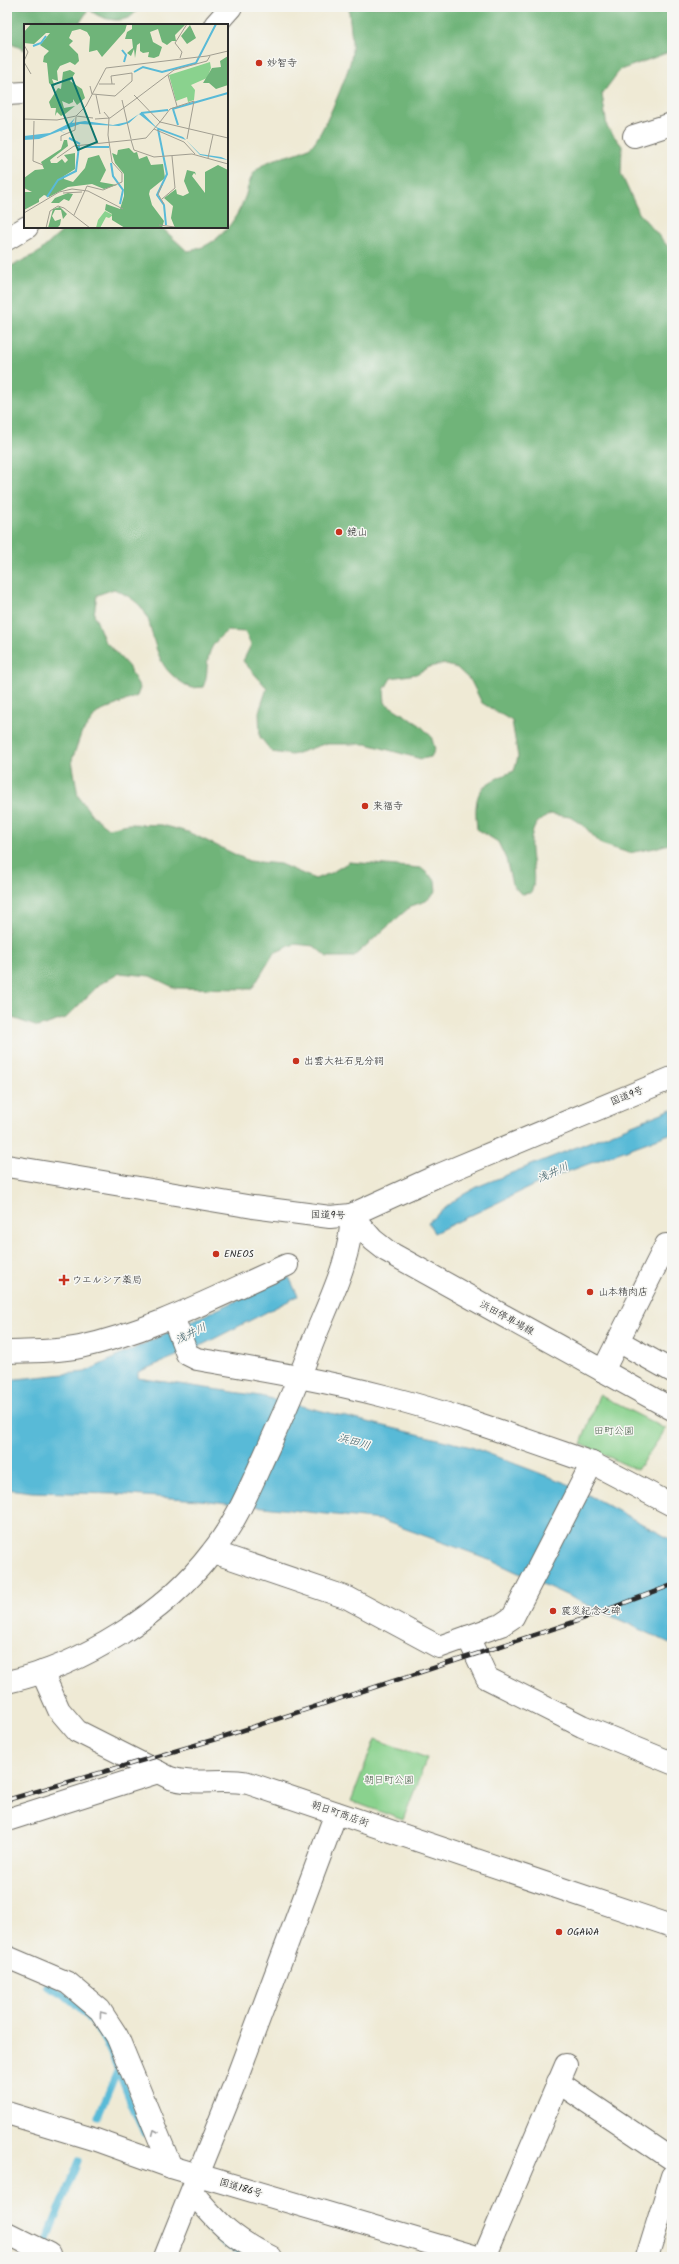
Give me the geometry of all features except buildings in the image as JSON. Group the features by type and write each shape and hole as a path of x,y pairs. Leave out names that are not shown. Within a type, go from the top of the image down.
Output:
{"main road":[{"path":"216,24 230,7"},
{"path":"7,94 24,93"},
{"path":"634,136 672,124"},
{"path":"7,238 25,228"},
{"name":"国道9号","path":"7,1166 260,1208 330,1217 351,1215 439,1175 672,1078"},
{"path":"7,1682 42,1672 113,1638 146,1616 172,1595 212,1552 240,1509 298,1382 345,1259 352,1230 351,1215"},
{"name":"浜田停車場線","path":"351,1215 372,1240 387,1251 672,1409"},
{"path":"603,1371 666,1246 672,1249"},
{"path":"7,1352 55,1350 79,1347 174,1321 286,1265"},
{"path":"174,1321 187,1354 197,1359 298,1382 384,1396 464,1418 589,1468 672,1505"},
{"path":"618,1341 672,1371"},
{"path":"212,1552 348,1598 439,1647 501,1625 514,1617 589,1468"},
{"path":"468,1637 487,1678 582,1726 672,1763"},
{"name":"朝日町商店街","path":"42,1672 59,1710 77,1731 158,1772 182,1781 232,1780 244,1782 672,1926"},
{"path":"7,1820 158,1772"},
{"path":"165,2257 271,1989 336,1813"},
{"path":"7,1956 68,1983 100,2010 117,2036 171,2167"},
{"path":"484,2257 562,2073 672,2159"},
{"name":"国道186号","path":"7,2113 96,2140 171,2167 195,2184 477,2257"},
{"path":"647,2257 672,2176"},
{"path":"195,2184 220,2225 246,2244 271,2257"},
{"path":"7,2233 46,2254"}],"green space":[{"path":"9,7 140,7 128,18 118,20 107,19 97,15 89,9 79,24 24,24 24,50 7,42"},
{"path":"351,7 672,7 672,51 620,70 602,94 607,127 622,146 621,174 639,213 672,251 672,843 629,853 601,844 584,826 570,817 550,814 537,823 533,831 531,849 534,877 533,885 531,893 521,894 512,884 506,859 498,842 477,829 476,816 478,797 486,785 493,780 514,771 518,757 512,721 482,703 471,681 457,668 443,664 429,667 416,674 391,678 384,690 385,703 420,725 431,736 435,749 431,757 421,759 367,744 324,744 292,755 272,752 260,737 259,712 267,688 243,661 251,645 245,632 227,631 218,640 209,654 205,683 203,687 191,688 175,677 162,662 144,611 128,596 114,589 97,595 94,614 104,640 128,666 140,688 137,696 97,713 81,734 72,760 78,796 92,815 108,828 128,824 162,825 188,832 249,861 280,864 315,879 331,873 349,862 421,868 435,880 436,892 426,901 411,906 353,957 327,957 314,946 294,944 274,953 252,989 175,988 150,976 120,973 100,984 66,1018 38,1027 7,1016 7,268 38,253 66,228 162,228 187,251 197,249 214,241 228,228 239,211 249,182 257,169 271,161 295,154 310,147 321,132 340,92 351,59 352,42 349,11"},
{"name":"田町公園","path":"599,1395 666,1429 637,1470 581,1444"},
{"name":"朝日町公園","path":"375,1739 427,1758 403,1820 351,1801"}],"water":[{"name":"浅井川","path":"672,1109 672,1133 545,1180 434,1233 428,1222 459,1197 479,1186"},
{"path":"289,1277 298,1296 198,1347 138,1372 138,1378 260,1396 471,1447 568,1484 672,1540 672,1644 486,1558 381,1520 200,1500 116,1494 32,1492 7,1489 7,1380 85,1372 185,1324"}],"waterway":[{"path":"46,1985 68,1998 85,2014 99,2031 109,2050 145,2133"},
{"path":"98,2117 118,2069"},
{"path":"43,2248 79,2161"},
{"path":"193,2209 204,2224 217,2236 247,2257"}],"railway":[{"path":"7,1800 216,1739 577,1621 672,1585"}],"place":[{"name":"妙智寺","path":"259,63"},
{"name":"鏡山","path":"339,532"},
{"name":"来福寺","path":"365,806"},
{"name":"出雲大社石見分祠","path":"296,1061"},
{"name":"ENEOS","path":"216,1254"},
{"name":"ウエルシア薬局","path":"64,1280"},
{"name":"山本精肉店","path":"590,1292"},
{"name":"震災紀念之碑","path":"553,1611"},
{"name":"OGAWA","path":"559,1932"}],"water label":[{"name":"浜田川","path":"354,1442"}]}
